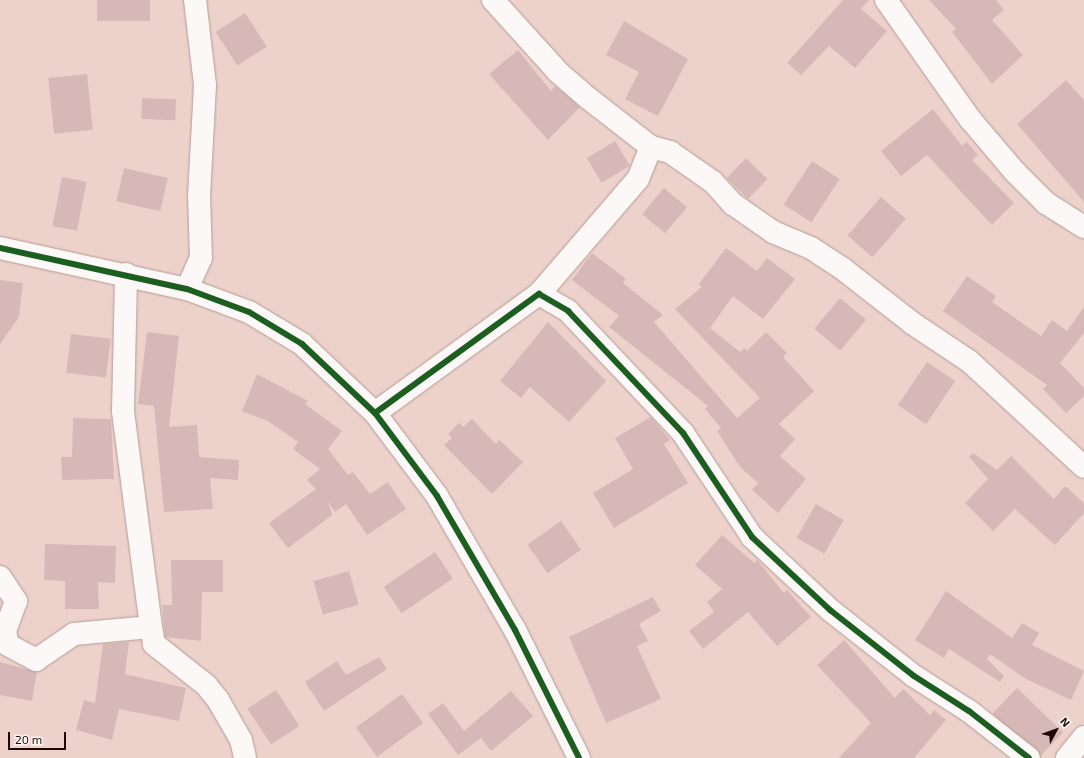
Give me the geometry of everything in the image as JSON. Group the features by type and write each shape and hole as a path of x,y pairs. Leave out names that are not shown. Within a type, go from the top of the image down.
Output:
{"street":[{"path":"187,289 202,258 199,196 205,85 195,0"},
{"path":"493,0 558,72 651,147 670,152 713,182 733,204 773,232 811,248 843,269 912,323 969,361 1084,468"},
{"path":"886,0 970,119 1014,172 1046,203 1084,227"},
{"path":"375,413 539,294 638,179 651,147"},
{"path":"0,248 126,274 187,289 249,312 302,344 375,413 438,496 478,561 578,758"},
{"path":"126,274 123,411 154,644 206,684 218,700 241,740 245,758"},
{"path":"539,294 568,311 683,433 752,537 836,614 914,676 969,711 1029,758"},
{"path":"0,577 16,602 5,631 8,645 36,660 74,634 151,627"},
{"path":"1067,758 1084,737"}],"building":[{"path":"97,0 150,0 150,21 97,21"},
{"path":"843,0 869,0 861,9 887,31 855,68 829,46 801,75 787,63"},
{"path":"929,0 996,0 1004,10 992,20 1023,55 992,84 952,32 956,29"},
{"path":"245,13 267,47 237,66 216,32"},
{"path":"624,21 688,59 658,116 625,99 639,72 606,55"},
{"path":"518,50 551,91 555,86 580,107 548,140 489,74"},
{"path":"87,74 93,130 54,134 48,78"},
{"path":"1066,80 1084,100 1084,202 1017,124"},
{"path":"142,98 176,99 175,120 141,119"},
{"path":"933,109 962,146 967,142 978,155 972,160 1014,203 992,225 927,155 901,176 881,151"},
{"path":"615,141 630,166 602,183 587,158"},
{"path":"746,158 768,179 748,199 727,178"},
{"path":"812,161 840,179 811,223 784,205"},
{"path":"124,168 168,178 160,211 116,201"},
{"path":"62,177 87,182 77,231 52,226"},
{"path":"664,188 687,207 665,233 642,214"},
{"path":"881,197 906,219 872,257 848,235"},
{"path":"726,248 757,271 767,258 795,279 763,319 733,296 710,328 740,352 744,348 747,351 766,332 787,353 783,357 814,391 779,424 795,439 780,456 806,479 778,513 752,490 758,483 740,467 717,431 721,428 705,409 708,406 609,327 619,316 572,280 592,253 626,279 623,283 663,315 654,322 737,418 760,398 675,309 702,287 699,284"},
{"path":"967,276 996,296 992,302 1041,336 1052,320 1067,331 1084,307 1084,333 1060,363 1084,388 1084,396 1066,413 1043,389 1047,385 943,311"},
{"path":"0,280 23,283 19,317 0,344"},
{"path":"840,298 866,320 840,350 814,329"},
{"path":"548,322 606,381 569,422 530,387 521,398 500,381"},
{"path":"147,332 179,336 169,427 197,425 199,457 239,460 238,480 210,478 213,509 164,512 154,406 138,404"},
{"path":"71,334 111,339 106,378 66,373"},
{"path":"927,362 955,381 926,424 898,405"},
{"path":"257,374 308,401 305,404 342,431 328,449 348,475 353,472 370,494 388,482 406,509 367,535 346,504 335,512 328,502 332,515 288,548 269,523 316,489 307,480 320,469 293,449 298,442 268,421 242,411"},
{"path":"651,417 670,440 664,444 688,483 614,528 593,493 633,469 615,438"},
{"path":"73,418 111,419 114,479 62,480 61,457 72,457"},
{"path":"472,419 496,444 499,440 523,462 492,494 444,445 452,438 448,434 459,423 463,427"},
{"path":"973,453 997,470 1011,456 1054,499 1065,486 1084,503 1084,513 1055,545 1015,509 993,531 965,503 988,479 969,457"},
{"path":"816,504 844,520 824,554 796,538"},
{"path":"561,521 581,550 547,573 527,545"},
{"path":"722,535 754,563 757,560 784,593 787,590 811,617 777,646 748,612 703,649 689,631 714,612 707,602 722,589 695,565"},
{"path":"45,544 116,546 115,583 98,582 99,609 65,609 65,581 44,580"},
{"path":"435,552 453,579 401,613 384,587"},
{"path":"171,560 223,560 223,592 202,592 201,641 165,637 162,605 172,605"},
{"path":"349,571 359,605 323,615 313,581"},
{"path":"946,591 1012,638 1022,623 1039,633 1032,645 1084,671 1071,700 1026,679 990,654 987,659 1004,676 1000,682 949,649 944,658 915,640"},
{"path":"653,597 661,611 639,624 648,641 637,646 661,699 606,723 569,637"},
{"path":"844,640 895,698 903,689 930,715 934,710 946,720 914,758 839,758 871,723 817,665"},
{"path":"129,642 125,674 186,688 179,721 119,709 112,740 76,730 84,700 95,703 103,644"},
{"path":"379,657 387,669 324,711 305,682 337,661 346,675"},
{"path":"0,662 37,672 32,701 0,695"},
{"path":"1017,688 1063,732 1039,758 993,713"},
{"path":"276,690 299,726 271,745 247,709"},
{"path":"511,691 533,716 491,751 481,738 458,755 428,714 443,703 464,731"},
{"path":"402,694 423,723 377,757 356,728"}],"cycle path":[{"path":"0,248 187,289 249,312 302,344 375,413 437,496 515,630 579,758"},
{"path":"375,413 539,294 568,311 683,433 752,537 830,610 914,676 969,711 1029,758"}]}
